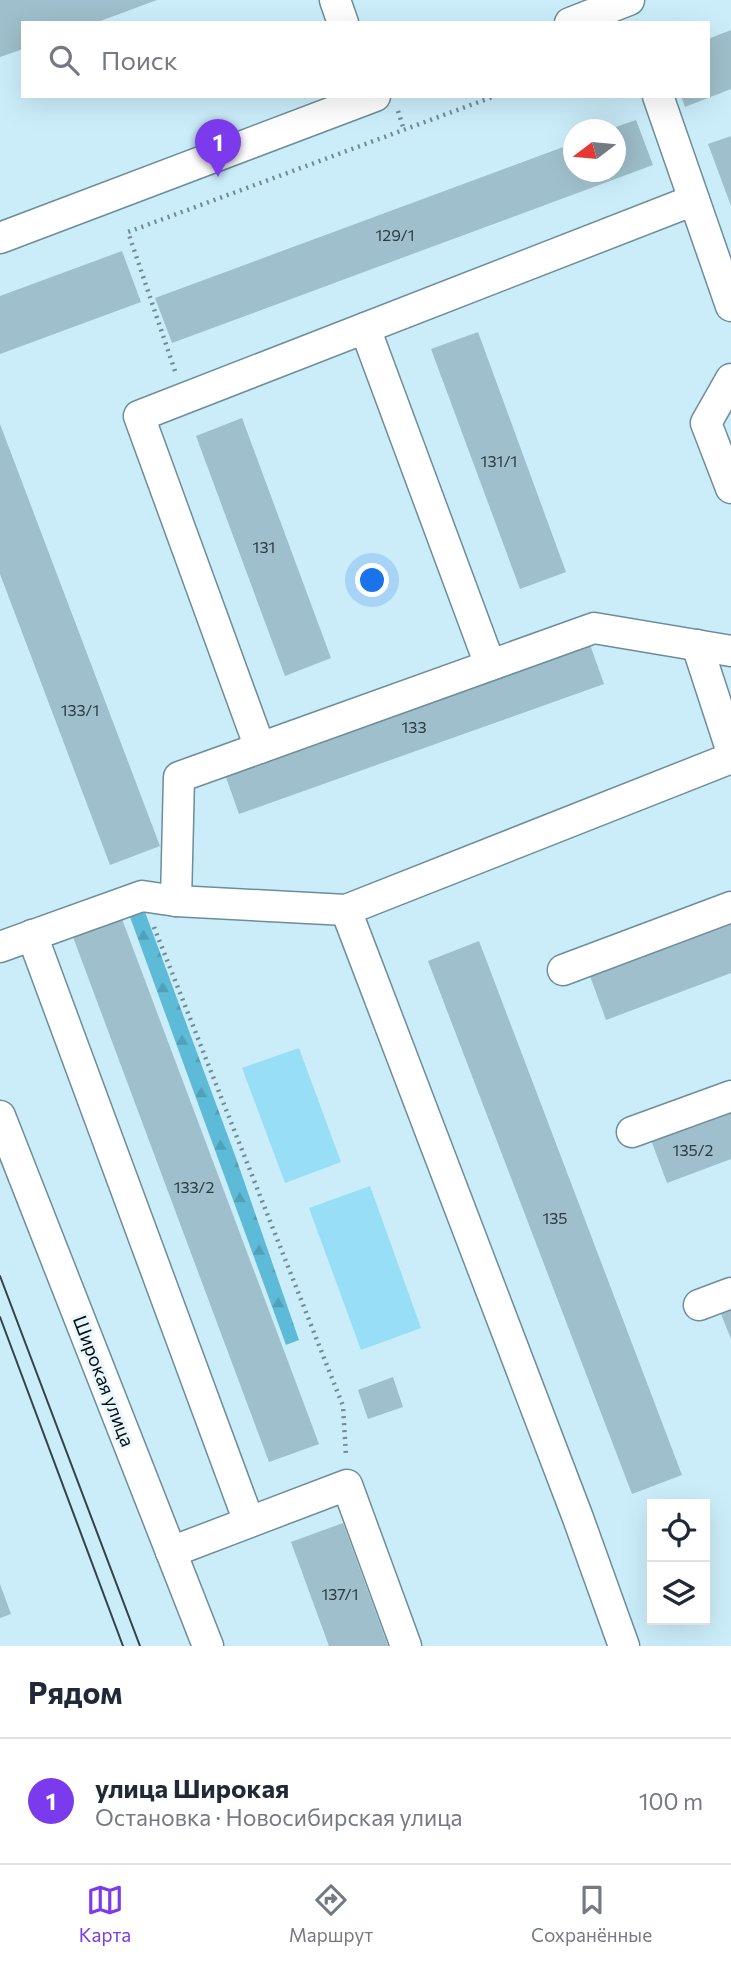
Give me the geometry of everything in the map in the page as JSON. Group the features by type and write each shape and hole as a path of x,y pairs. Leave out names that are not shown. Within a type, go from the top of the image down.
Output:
{"street":[{"path":"335,0 342,21"},
{"path":"577,21 629,8"},
{"path":"0,238 368,98"},
{"path":"659,98 731,306"},
{"path":"260,748 139,416 694,200"},
{"path":"365,328 490,665"},
{"path":"731,379 706,423 731,488"},
{"path":"176,901 179,777 594,628 731,651"},
{"path":"696,645 731,749"},
{"path":"0,947 142,896 176,901 346,910 731,758"},
{"path":"563,971 731,907"},
{"path":"346,910 578,1518 624,1646"},
{"path":"33,935 249,1522"},
{"path":"632,1132 731,1096"},
{"name":"Широкая улица","path":"0,1116 208,1646"},
{"path":"699,1305 731,1293"},
{"path":"171,1552 347,1485 406,1646"}],"path":[{"path":"184,398 128,232 490,98"},
{"path":"142,896 343,1406 347,1485"}],"shaded area":[{"path":"299,1048 341,1162 285,1183 242,1068"},
{"path":"370,1186 421,1328 361,1350 309,1208"}],"green space":[{"path":"145,912 236,1158 299,1340 286,1345 130,917"}],"building":[{"path":"0,0 157,0 100,21 21,21 21,50 0,57"},
{"path":"731,30 731,89 710,97 710,38"},
{"path":"682,98 708,98 685,107"},
{"path":"636,120 653,165 626,175 626,123"},
{"path":"731,136 731,206 708,144"},
{"path":"563,147 563,182 607,182 172,343 155,298"},
{"path":"122,251 141,302 0,354 0,296"},
{"path":"478,332 566,572 520,589 431,349"},
{"path":"242,418 331,658 285,676 196,436"},
{"path":"0,424 160,846 110,865 0,574"},
{"path":"588,639 604,684 239,814 223,769"},
{"path":"119,911 319,1444 269,1462 70,929"},
{"path":"731,923 731,973 606,1020 590,976"},
{"path":"479,941 682,1475 632,1494 428,961"},
{"path":"731,1110 731,1159 667,1183 651,1140"},
{"path":"731,1310 731,1339 721,1314"},
{"path":"393,1377 403,1407 368,1419 358,1390"},
{"path":"343,1523 388,1646 329,1646 291,1542"},
{"path":"0,1584 11,1614 0,1618"}],"tram line":[{"path":"0,1276 140,1646"},
{"path":"0,1317 123,1646"}],"place":[{"name":"улица Широкая","path":"218,177"}]}
